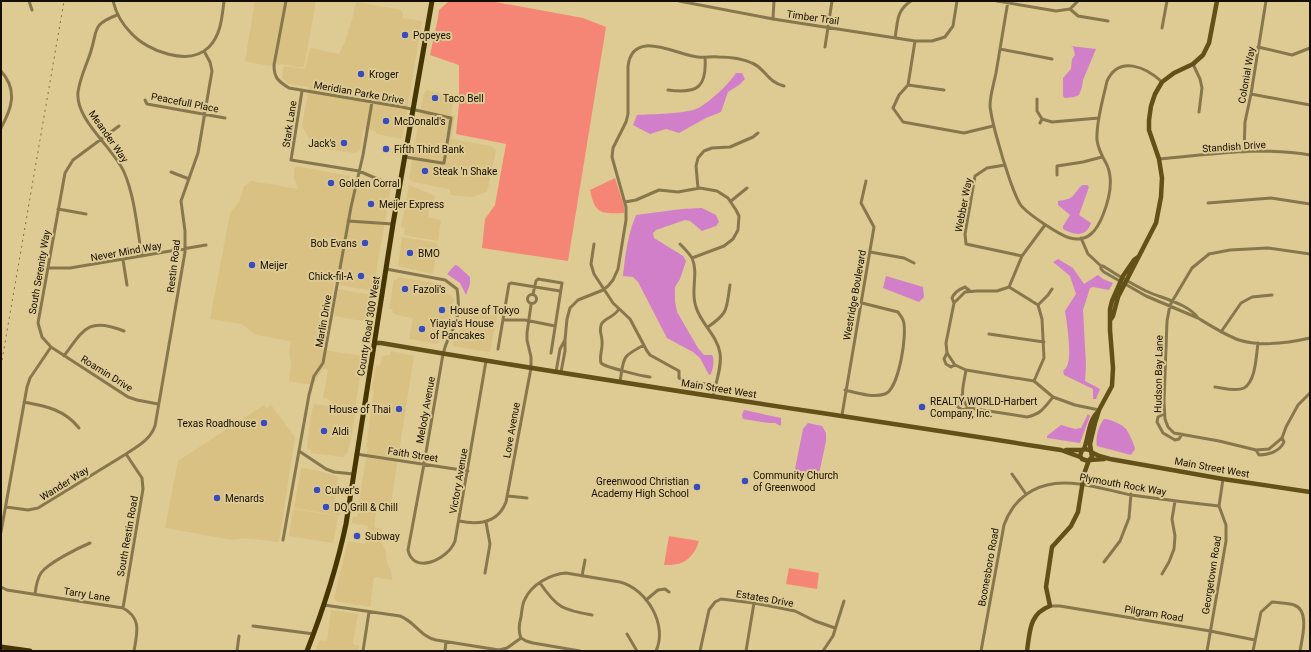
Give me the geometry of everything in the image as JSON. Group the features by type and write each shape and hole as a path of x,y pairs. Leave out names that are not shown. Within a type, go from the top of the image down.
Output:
{"main road":[{"name":"County Road 300 West","path":"307,651 324,605 343,535 404,157 432,1"},
{"path":"1027,651 1034,619 1040,611 1050,606 1046,587 1052,547 1071,526 1078,512 1084,474 1092,456 1092,437 1100,410 1112,386 1113,368 1110,309 1112,301 1134,260 1138,258 1156,223 1161,197 1162,178 1159,159 1149,130 1148,120 1151,106 1155,94 1162,82 1174,73 1193,64 1203,55 1209,43 1217,1"},
{"name":"Main Street West","path":"375,343 796,410 842,415 1061,450 1091,451 1099,456 1110,459 1310,492"},
{"path":"1084,474 1082,459 1083,450 1091,422 1100,410"},
{"name":"Main Street West","path":"1061,450 1082,459 1110,459"},
{"path":"2,648 30,651"}],"street":[{"path":"29,1 32,10"},
{"path":"113,1 117,15 131,34 139,41 152,48 182,56 191,56 204,51 209,46 217,35 224,1"},
{"name":"Meridian Parke Drive","path":"286,1 274,65 274,75 280,83 288,88 302,91 372,102 451,118 445,161 442,164 404,157"},
{"name":"Timber Trail","path":"678,1 773,19 915,41 932,41 945,37 953,26 958,1"},
{"path":"773,19 774,1"},
{"path":"825,47 832,1"},
{"path":"997,1 1056,11 1070,9 1078,1"},
{"path":"1162,28 1167,1"},
{"name":"Colonial Way","path":"1244,152 1245,122 1266,1"},
{"path":"896,38 898,16 903,7 911,2"},
{"path":"1008,2 990,104 993,126 1011,185 1021,205 1045,225 1060,234 1071,238 1090,236 1096,231 1109,197 1111,184 1108,167 1102,157 1097,141 1099,118 1107,81 1114,70 1123,66 1136,67 1149,73 1162,82"},
{"path":"1070,9 1078,16 1108,21"},
{"name":"Meander Way","path":"117,15 102,22 97,28 78,93 80,108 86,119 124,172 131,193 142,256"},
{"path":"915,41 908,85 899,95 893,108 903,122 964,133 993,126"},
{"path":"559,372 560,349 565,340 568,314 574,303 604,289 613,280 618,269 626,220 625,202 612,162 612,152 628,118 628,66 630,55 635,50 644,46 656,46 667,48 692,57 724,57 753,63 757,65 771,80 784,86"},
{"path":"1258,47 1292,55 1310,48"},
{"path":"1000,49 1052,59"},
{"name":"Restin Road","path":"126,454 144,442 151,435 155,426 185,248 185,231 181,200 198,153 212,70 210,62 204,51"},
{"path":"668,90 686,92 699,85 705,74 705,57"},
{"path":"1193,64 1202,88 1199,112"},
{"path":"1,71 10,85 12,102 1,128"},
{"path":"908,85 944,90"},
{"name":"Stark Lane","path":"302,91 291,160 359,172"},
{"path":"1251,94 1310,105"},
{"path":"1037,99 1037,112 1042,119 1052,122 1099,118"},
{"name":"Peacefull Place","path":"145,100 147,104 225,118"},
{"name":"Marlin Drive","path":"283,540 309,393 314,376 324,363 348,221 366,140 372,102"},
{"path":"1040,123 1042,119"},
{"name":"South Serenity Way","path":"51,347 42,337 38,325 64,175 73,160 118,126"},
{"path":"698,188 696,166 698,158 704,151 712,148 730,147 753,137 758,133"},
{"name":"Standish Drive","path":"1159,159 1244,152 1289,151 1310,155"},
{"path":"1057,176 1057,166 1102,157"},
{"name":"Webber Way","path":"1005,165 987,168 975,176 965,234 966,244 1022,256"},
{"path":"171,172 189,179"},
{"path":"359,172 382,181 400,185"},
{"name":"Westridge Boulevard","path":"842,415 845,390 862,303 874,227 862,203 866,181"},
{"path":"625,202 636,200 659,190 678,192 698,188 717,191 731,201 739,216 738,230 734,239 724,246 692,258"},
{"path":"731,201 747,188"},
{"path":"1208,203 1271,198 1310,204"},
{"path":"58,209 86,214"},
{"path":"348,221 393,224"},
{"path":"954,303 965,292 997,291 1009,287 1022,256 1045,225"},
{"path":"1081,238 1088,254 1101,266 1146,296 1192,312 1198,318 1222,332 1240,340 1258,343 1290,342 1310,338"},
{"path":"594,244 591,260 592,270 613,304 630,319 650,355 679,371 680,380 707,384"},
{"path":"680,244 692,258 695,276 693,294 698,314 716,340 720,353 713,396"},
{"name":"Never Mind Way","path":"48,268 70,268 206,245"},
{"path":"1171,304 1192,268 1209,254 1230,250 1268,248 1310,254"},
{"path":"870,252 904,258 914,263"},
{"path":"123,260 127,285"},
{"name":"Melody Avenue","path":"386,269 445,280 457,289 459,301 455,326 445,342 408,550"},
{"path":"534,287 536,280 562,283 551,353"},
{"path":"498,349 511,283 560,291"},
{"path":"708,327 724,314 730,285"},
{"path":"970,291 965,286 953,295 952,298 954,303 946,343 947,353 955,365 966,370 1034,381 1054,397 1075,405 1100,410"},
{"name":"Love Avenue","path":"486,522 495,517 501,511 506,504 508,496 531,368 531,357 527,340 531,304 528,303 529,295 533,294 534,287"},
{"path":"1009,287 1038,305 1042,319 1044,358 1034,381"},
{"path":"1038,305 1052,289"},
{"path":"1222,332 1240,303 1252,297 1272,295"},
{"path":"845,390 863,394 884,394 890,391 899,370 904,328 903,320 898,312 862,303"},
{"name":"Hudson Bay Lane","path":"1171,304 1167,321 1164,414 1168,427 1174,433 1182,434"},
{"path":"619,309 601,325 600,331 603,342 600,362 605,367 650,377"},
{"path":"503,320 528,321 555,326"},
{"path":"64,356 83,331 91,326 111,326 124,331"},
{"path":"989,334 1044,342"},
{"path":"1215,387 1231,390 1243,388 1252,379 1258,343"},
{"path":"620,382 627,355 644,345"},
{"path":"1,532 29,381 51,347"},
{"name":"Roamin Drive","path":"51,347 128,397 139,401 158,404"},
{"path":"947,353 944,359 946,364 951,367 955,365"},
{"name":"Victory Avenue","path":"408,550 409,557 416,561 428,562 440,558 448,552 453,545 468,471 486,361"},
{"path":"966,370 962,395 964,404 969,408"},
{"path":"1164,414 1158,417 1157,422 1163,433 1175,440 1179,439 1182,434 1256,450 1269,449 1282,438 1298,405 1310,393"},
{"path":"962,395 956,402 957,406 962,410 969,408 1027,417 1040,412 1054,397"},
{"path":"24,402 47,406 56,410 70,418 80,428"},
{"path":"1256,450 1259,455 1266,455 1274,452 1283,444 1284,442 1282,438"},
{"path":"299,451 326,469 334,472 353,474"},
{"name":"Wander Way","path":"6,507 28,510 38,508 126,454"},
{"name":"South Restin Road","path":"123,608 143,489 142,478 126,454"},
{"name":"Faith Street","path":"356,454 468,471"},
{"path":"1012,474 1026,494"},
{"name":"Georgetown Road","path":"1207,651 1226,541 1226,525 1219,506 1223,478"},
{"name":"Plymouth Rock Way","path":"1026,494 1047,484 1072,484 1175,501 1219,506"},
{"name":"Boonesboro Road","path":"981,651 1004,525 1013,507 1026,494"},
{"path":"1104,562 1120,542 1128,518 1131,494"},
{"path":"508,496 527,498"},
{"path":"1162,574 1170,562 1174,549 1175,536 1172,519 1175,501"},
{"path":"459,521 472,524 486,522 490,544 485,573"},
{"path":"35,594 38,579 44,570 79,547 90,543"},
{"path":"582,576 585,560"},
{"path":"580,651 533,643 522,638 519,630 524,601 529,592 549,577 566,573 627,584 646,600 654,611 659,625 660,639 656,651"},
{"path":"540,584 563,608 573,612 592,615"},
{"name":"Tarry Lane","path":"1,586 7,590 123,608 131,613 136,623 137,632 134,651"},
{"path":"646,600 658,590 665,589 669,592"},
{"name":"Estates Drive","path":"700,651 708,612 713,603 723,599 795,611 815,621 835,628"},
{"path":"823,651 831,639 844,602"},
{"path":"1253,651 1261,612 1272,602 1295,605 1302,611 1304,626 1300,651"},
{"path":"746,651 754,603"},
{"path":"324,605 400,616 408,619 428,637 446,642 499,650 507,648 522,638"},
{"name":"Pilgram Road","path":"1050,606 1060,606 1255,640"},
{"path":"363,651 369,612"},
{"path":"253,626 314,634"},
{"path":"626,634 637,651"},
{"path":"237,651 239,636"},
{"path":"445,651 446,642"}],"shaded area":[{"path":"255,1 316,1 304,67 281,64 269,66 245,61"},
{"path":"449,1 490,1 583,18 606,27 568,261 482,248 485,219 495,205 506,144 456,134 459,105 459,65 430,55 439,10"},
{"path":"357,2 401,10 403,18 422,21 402,139 377,134 375,131 363,129 361,147 359,151 355,153 316,148 302,127 309,87 289,84 282,78 284,66 305,69 310,48 339,54 344,44"},
{"path":"1070,46 1096,49 1083,80 1079,95 1065,98 1063,96 1063,78 1071,69 1072,59 1075,55 1073,47"},
{"path":"736,73 742,73 745,79 728,92 721,112 706,118 679,133 666,129 650,134 633,125 637,115 675,113 696,109 718,93"},
{"path":"426,90 453,96 454,98 451,115 455,116 451,139 491,146 496,151 487,192 472,197 451,195 449,189 413,182 409,179 423,95"},
{"path":"296,166 350,176 350,179 391,187 373,291 334,284 323,350 363,356 355,409 335,405 326,398 323,398 328,370 323,369 313,385 289,381 291,362 289,352 291,341 256,335 242,324 210,319 230,213 240,200 244,186 251,181 298,189 294,178 294,169"},
{"path":"615,178 624,206 624,213 600,211 594,204 590,190"},
{"path":"409,185 435,196 433,204 430,204 428,217 441,220 438,241 404,235 405,228 401,227"},
{"path":"1083,185 1087,185 1089,187 1079,215 1091,223 1086,231 1075,234 1063,229 1063,226 1070,215 1058,205 1058,201 1071,198"},
{"path":"702,208 716,215 719,222 716,226 702,231 690,221 685,220 656,230 653,233 654,238 683,256 686,261 680,279 675,287 677,312 698,348 704,355 712,355 713,364 711,374 709,375 700,358 693,352 667,338 638,282 633,277 623,276 627,245 636,215"},
{"path":"402,237 438,243 433,274 398,266"},
{"path":"1058,259 1073,268 1084,284 1098,275 1113,283 1109,290 1093,287 1090,288 1083,310 1086,365 1085,381 1100,389 1096,399 1093,399 1093,389 1064,375 1063,371 1067,367 1069,355 1069,339 1065,311 1076,294 1070,276 1053,262"},
{"path":"455,265 470,277 470,284 466,295 460,283 447,274"},
{"path":"886,276 923,287 924,297 919,302 883,288"},
{"path":"397,277 441,284 440,292 450,295 454,299 450,324 437,344 409,339 413,318 397,315 393,313 392,309 389,309 394,279 397,280"},
{"path":"338,289 372,295 368,322 334,316"},
{"path":"463,311 497,316 490,352 453,346 454,337 458,337"},
{"path":"391,351 414,356 391,503 387,510 358,505 368,447 366,447 376,365 379,366 382,356 390,355"},
{"path":"314,404 356,410 348,452 343,457 311,453 311,450 307,449 310,418"},
{"path":"264,405 267,408 271,405 295,437 279,542 245,538 233,540 165,528 178,461"},
{"path":"744,410 781,418 781,426 775,423 743,419 742,415"},
{"path":"1088,414 1090,416 1080,443 1047,438 1047,436 1061,425 1075,429 1081,428"},
{"path":"1104,419 1118,423 1126,429 1135,447 1131,455 1097,446 1098,432"},
{"path":"808,423 822,426 826,433 826,441 819,474 813,477 801,476 796,473 795,469 803,429"},
{"path":"301,468 320,471 338,477 335,501 342,503 340,516 294,508"},
{"path":"293,509 338,516 333,543 289,536"},
{"path":"358,510 376,513 374,527 382,529 382,542 386,553 387,563 391,570 392,580 374,577 370,607 336,601 334,598 348,541 365,544 368,526 352,523 353,516 357,517"},
{"path":"669,536 699,541 694,552 682,563 664,565"},
{"path":"789,568 819,573 817,589 786,584"},
{"path":"331,610 358,614 353,644 359,646 359,651 315,651 320,640 327,641"}],"railway":[{"path":"1,366 64,1"}],"place":[{"name":"Popeyes","path":"405,35"},
{"name":"Kroger","path":"361,74"},
{"name":"Taco Bell","path":"435,98"},
{"name":"McDonald's","path":"386,121"},
{"name":"Jack's","path":"344,143"},
{"name":"Fifth Third Bank","path":"386,149"},
{"name":"Steak 'n Shake","path":"425,171"},
{"name":"Golden Corral","path":"331,183"},
{"name":"Meijer Express","path":"371,204"},
{"name":"Bob Evans","path":"365,243"},
{"name":"BMO","path":"410,253"},
{"name":"Meijer","path":"252,265"},
{"name":"Chick-fil-A","path":"361,276"},
{"name":"Fazoli's","path":"405,289"},
{"name":"House of Tokyo","path":"442,310"},
{"name":"Yiayia's House of Pancakes","path":"422,329"},
{"name":"REALTY WORLD-Harbert Company, Inc.","path":"922,407"},
{"name":"House of Thai","path":"399,409"},
{"name":"Texas Roadhouse","path":"264,423"},
{"name":"Aldi","path":"324,431"},
{"name":"Community Church of Greenwood","path":"745,481"},
{"name":"Greenwood Christian Academy High School","path":"697,487"},
{"name":"Culver's","path":"317,490"},
{"name":"Menards","path":"217,498"},
{"name":"DQ Grill & Chill","path":"326,507"},
{"name":"Subway","path":"357,536"}]}
